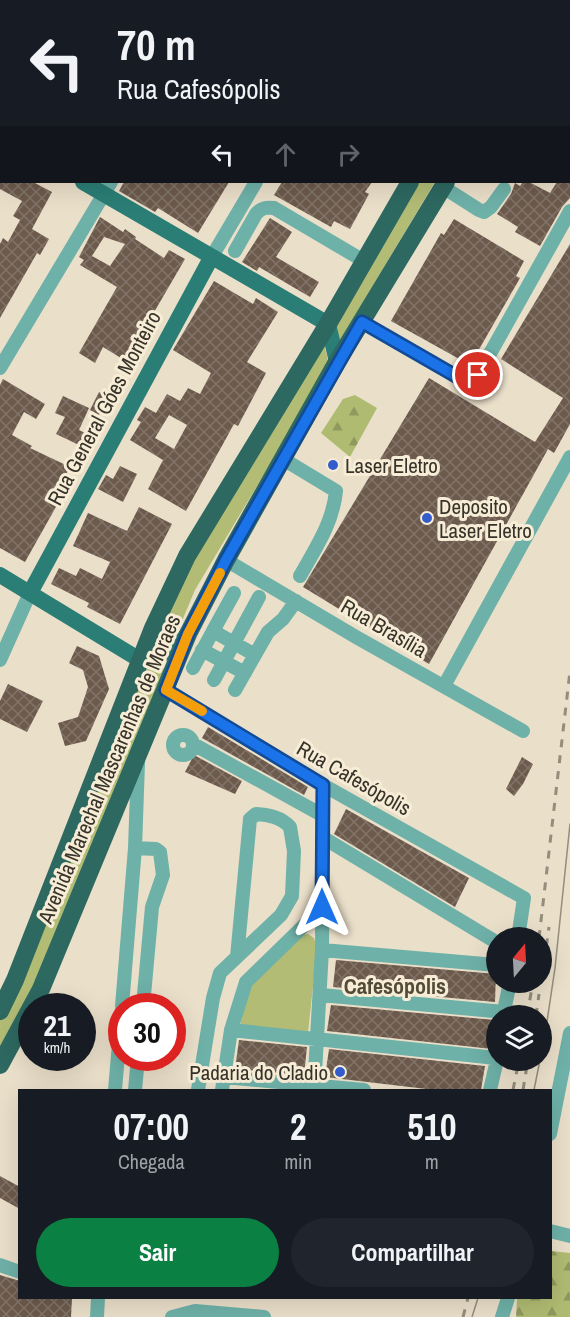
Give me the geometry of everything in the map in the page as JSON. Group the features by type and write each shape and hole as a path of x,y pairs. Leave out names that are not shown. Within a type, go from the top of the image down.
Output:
{"highway":[{"name":"Avenida Marechal Mascarenhas de Moraes","path":"0,1011 15,980 153,628 187,556 328,324 409,183"},
{"name":"Avenida Marechal Mascarenhas de Moraes","path":"0,1065 41,989 188,634 226,560 337,362 445,184"}],"main road":[{"path":"86,183 107,188 211,258 328,324 337,362"},
{"name":"Rua General Góes Monteiro","path":"30,593 211,258"},
{"path":"0,575 140,660 161,655 175,647 188,634"}],"street":[{"name":"Rua General Góes Monteiro","path":"211,258 255,183"},
{"path":"445,184 484,212 491,207 504,189"},
{"path":"0,368 107,188"},
{"path":"235,250 256,214 267,207 274,208 364,261"},
{"path":"362,322 461,379 473,378 478,375 570,211"},
{"path":"444,686 570,458"},
{"path":"283,459 336,491 335,503 328,524 300,576"},
{"name":"Rua Brasília","path":"226,560 295,604 523,731"},
{"name":"Rua General Góes Monteiro","path":"0,660 30,593"},
{"path":"193,668 234,593"},
{"path":"214,680 259,597"},
{"path":"235,690 268,632 295,604"},
{"path":"213,631 255,655"},
{"path":"202,650 245,673"},
{"name":"Rua Cafesópolis","path":"166,690 323,785 524,898 520,927"},
{"path":"193,744 322,815"},
{"path":"123,993 135,848 138,753"},
{"path":"314,1088 321,994 323,785"},
{"path":"198,1089 218,978 224,968 237,957 282,915 292,896 294,851 290,826 279,818 267,814 256,814 250,819 237,957"},
{"path":"322,837 486,936"},
{"path":"135,848 156,849 161,855 162,865 162,875 152,907 144,993"},
{"path":"322,907 248,978 231,1030 223,1084 339,1089"},
{"path":"322,950 486,963"},
{"path":"321,994 486,1012"},
{"path":"231,1030 486,1058"},
{"path":"552,1124 570,1033"},
{"path":"115,1089 117,1071"},
{"path":"135,1089 137,1071"},
{"path":"490,1089 494,1071"},
{"path":"552,1232 570,1236"},
{"path":"0,1265 18,1271"},
{"path":"97,1317 98,1299"},
{"path":"502,1317 508,1299"},
{"path":"172,1317 195,1311 264,1317"}],"green space":[{"path":"418,183 434,183 336,347 332,329"},
{"path":"324,344 329,365 195,590 179,628 160,639 170,608 206,537"},
{"path":"355,395 377,408 350,457 321,433 343,399"},
{"path":"149,664 165,669 53,944 30,993 18,993 18,1017 0,1055 0,1019"},
{"path":"308,934 314,938 317,949 308,1033 240,1029 246,986 301,935"},
{"path":"552,1251 570,1253 570,1317 516,1317 517,1299 552,1299"}],"building":[{"path":"0,183 35,183 52,192 32,229 49,239 40,255 37,253 0,318 0,244 3,238 8,242 20,220 13,216 22,201 0,189"},
{"path":"123,183 228,183 198,233 158,208 155,212 119,191"},
{"path":"281,183 371,183 365,192 369,194 350,229 334,221 331,227 274,195"},
{"path":"515,183 520,186 522,183 531,183 550,193 556,183 570,183 570,198 562,207 540,246 515,232 518,227 497,214 511,194"},
{"path":"100,217 123,232 125,229 136,237 135,239 164,258 169,250 185,259 146,326 148,328 129,363 103,347 95,363 79,353 117,287 80,265 84,260 79,257","holes":["104,237 125,244 110,266 92,256"]},
{"path":"270,218 292,232 276,257 319,282 310,297 259,267 257,271 242,262"},
{"path":"454,219 524,261 516,276 520,278 470,365 391,321 441,233 444,235"},
{"name":"Deposito Laser Eletro","path":"570,244 570,424 554,453 548,449 429,664 303,587 429,378 535,442 563,398 501,359"},
{"path":"214,281 253,304 256,298 278,312 247,362 266,373 238,426 234,424 186,511 148,489 163,460 130,440 141,422 137,420 145,407 156,413 167,394 180,401 188,388 200,394 211,373 173,350","holes":["169,415 187,425 174,449 155,438"]},
{"path":"3,379 45,404 36,419 24,412 12,435 32,446 30,448 70,467 60,486 66,489 25,562 0,548 0,385"},
{"path":"99,392 108,397 99,415 90,410"},
{"path":"63,396 89,408 79,430 87,434 81,446 56,434 65,417 55,413"},
{"path":"120,466 137,474 123,502 98,489 106,475 113,479"},
{"path":"139,507 172,524 120,624 87,607 89,603 51,584 59,568 76,576 80,568 102,579 110,562 73,546 88,513 127,531"},
{"path":"77,646 99,656 109,689 86,741 65,746 58,723 78,717 88,687 83,670 69,663"},
{"path":"8,684 43,701 27,732 0,719 0,701"},
{"path":"208,727 308,787 304,795 202,738"},
{"path":"194,755 242,781 235,794 185,772"},
{"path":"522,757 533,764 514,796 506,789"},
{"path":"346,809 469,878 455,907 334,834"},
{"path":"336,960 486,973 486,993 495,993 495,1002 333,987"},
{"path":"331,1005 486,1019 486,1048 327,1031"},
{"path":"239,1040 307,1047 304,1075 235,1069"},
{"path":"329,1049 485,1066 481,1089 427,1089 325,1077"},
{"path":"0,1176 18,1186 18,1208 0,1198"},
{"path":"0,1275 18,1280 18,1299 72,1299 71,1317 0,1317"}],"tram line":[{"path":"549,1005 570,824"},
{"path":"534,1089 538,1071"},
{"path":"472,1317 478,1299"}],"railway":[{"path":"540,927 570,671"},
{"path":"529,1005 531,993"},
{"path":"538,1005 539,994"},
{"path":"513,1089 517,1071"},
{"path":"523,1089 526,1071"},
{"path":"463,1317 468,1299"}],"slow traffic":[{"path":"202,711 166,690 188,634 220,573"}],"place":[{"name":"Laser Eletro","path":"333,465"},
{"name":"Deposito Laser Eletro","path":"427,518"},
{"name":"Padaria do Cladio","path":"340,1072"}],"district":[{"name":"Cafesópolis","path":"395,986"}],"route":[{"path":"322,907 323,785 166,690 188,634 226,560 337,362 362,322 461,379 468,380 478,375"}]}
